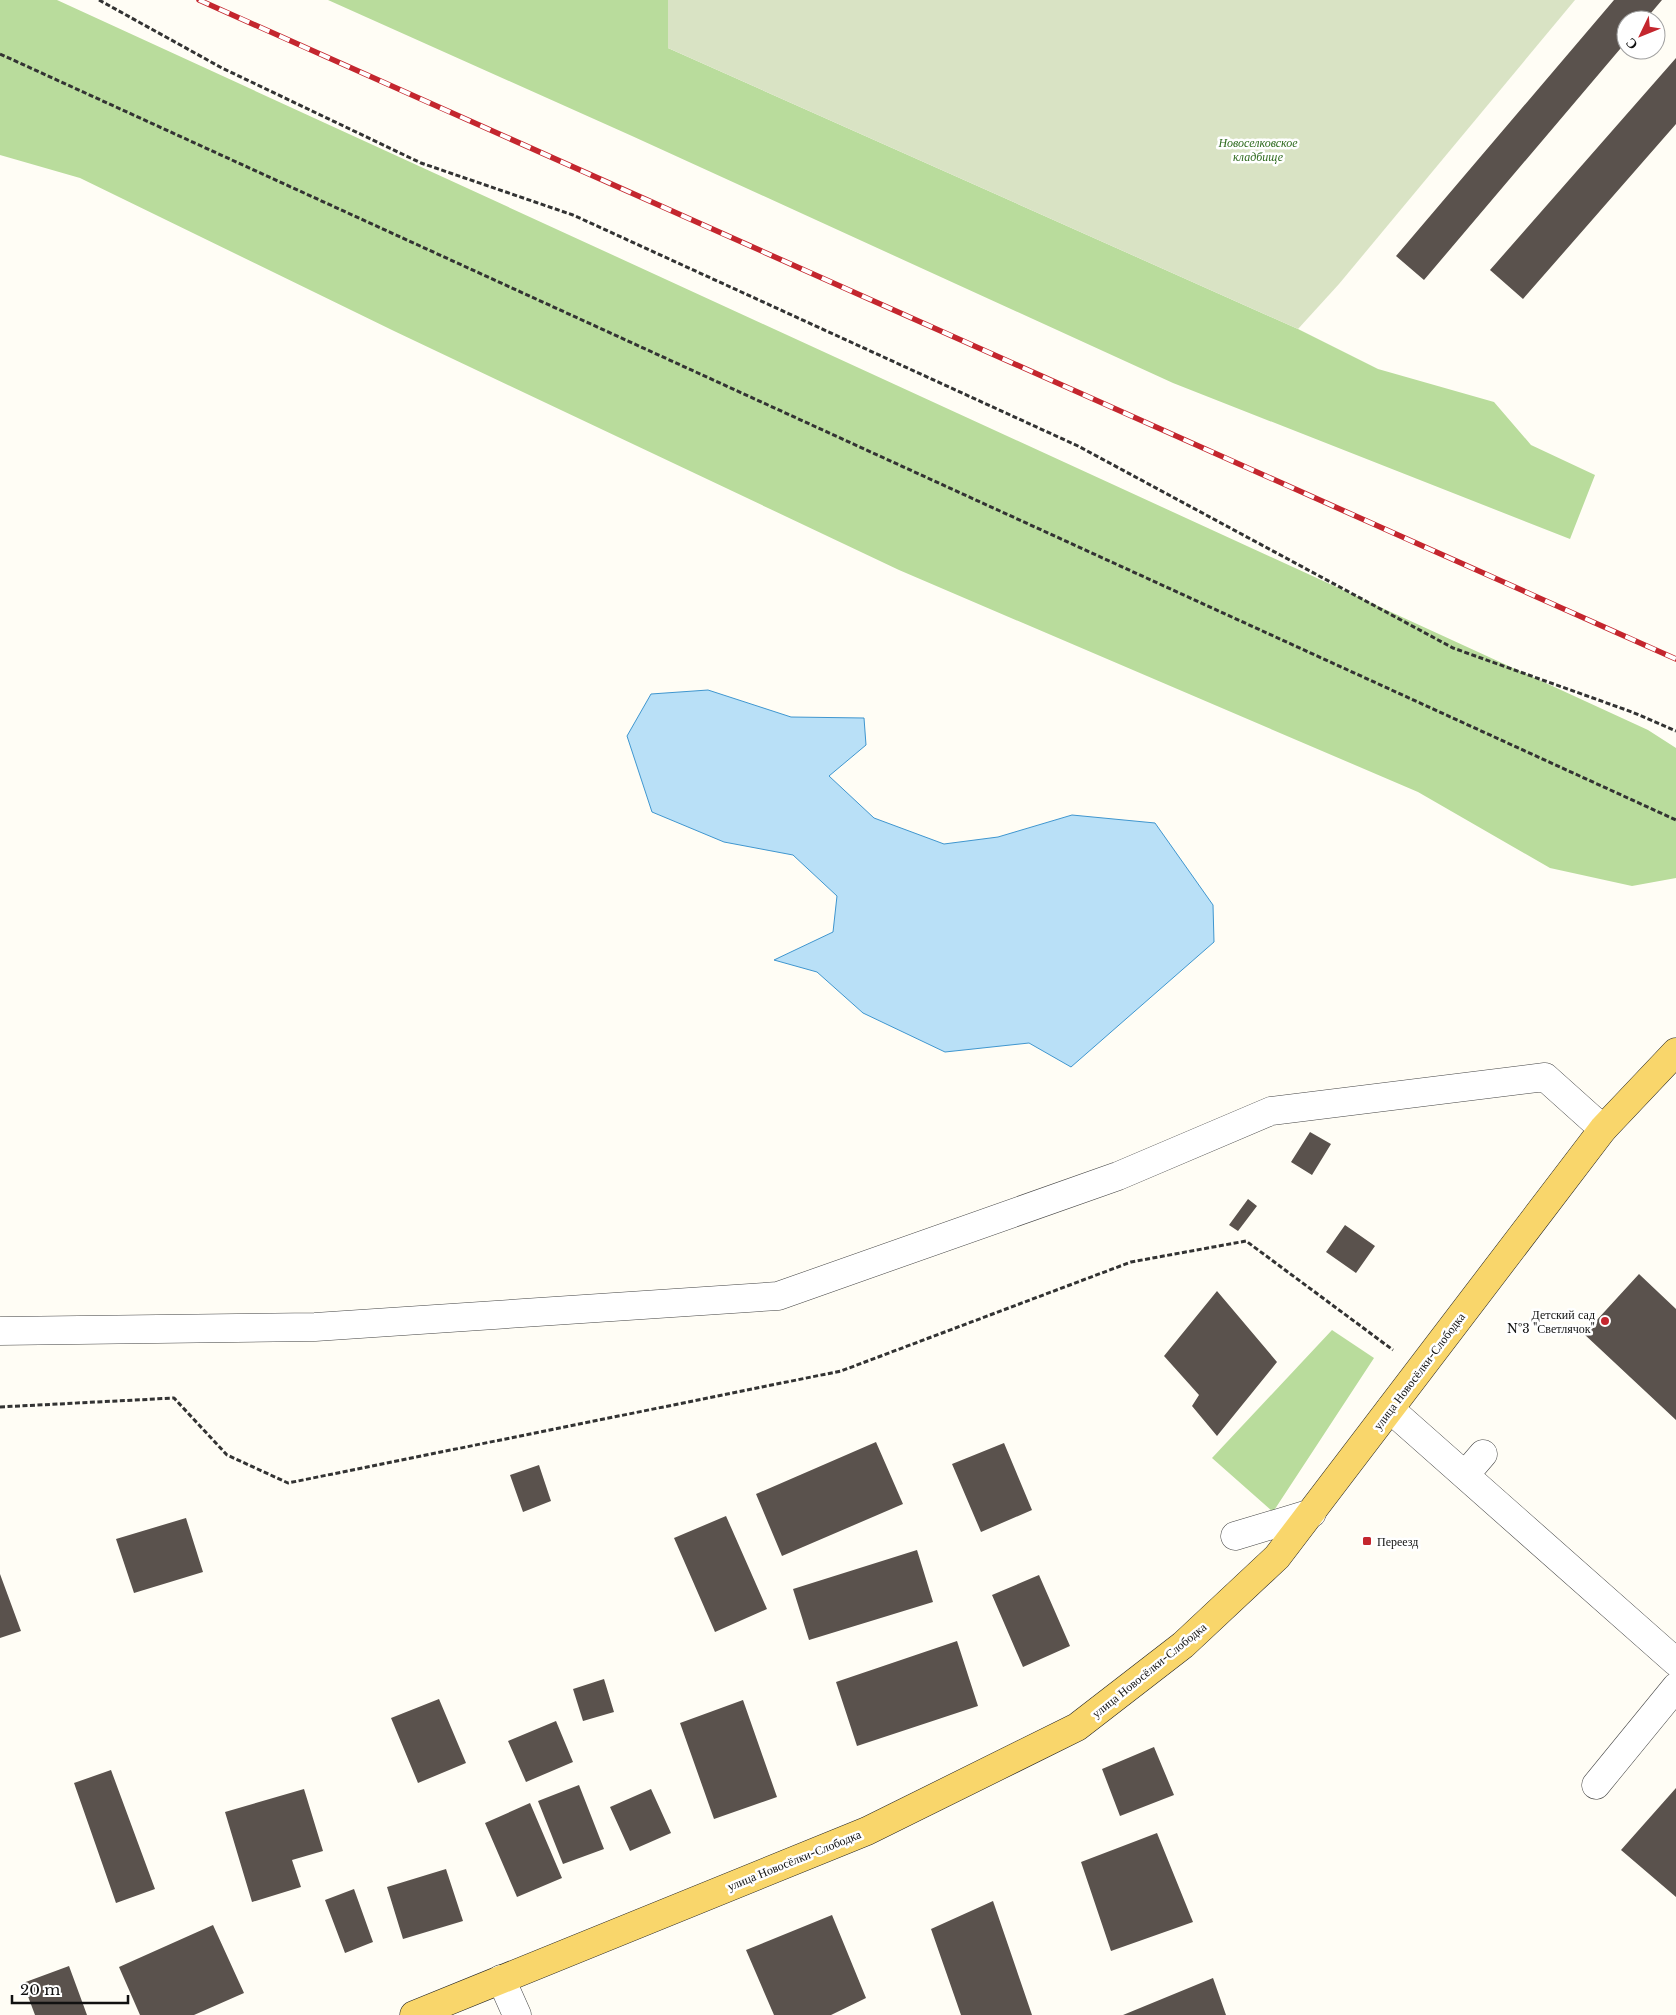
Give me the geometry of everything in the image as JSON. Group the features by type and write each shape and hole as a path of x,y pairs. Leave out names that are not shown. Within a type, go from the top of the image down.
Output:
{"main road":[{"name":"улица Новосёлки-Слободка","path":"414,2015 866,1831 1077,1727 1183,1645 1277,1558 1603,1129 1676,1052"}],"street":[{"path":"0,1331 315,1327 778,1296 1118,1176 1271,1111 1545,1077 1603,1129"},
{"path":"1390,1409 1676,1662"},
{"path":"1464,1475 1483,1454"},
{"path":"1235,1536 1312,1513"},
{"path":"1596,1785 1676,1687"},
{"path":"502,1979 517,2015"}],"path":[{"path":"99,0 222,68 421,163 573,215 1078,446 1453,648 1632,712 1676,731"},
{"path":"0,54 1676,820"},
{"path":"0,1407 174,1398 227,1454 288,1483 840,1371 1132,1262 1246,1240 1420,1370"}],"green space":[{"path":"0,0 57,0 1648,730 1676,748 1676,878 1632,886 1550,868 1418,792 899,570 394,331 80,178 0,155"},
{"path":"328,0 668,0 668,48 1298,329 1378,369 1494,402 1531,445 1595,475 1570,539 1173,383 632,136"},
{"name":"Новоселковское кладбище","path":"668,0 1575,0 1339,284 1298,329 668,48"},
{"path":"1332,1330 1374,1358 1273,1512 1212,1458"}],"water":[{"path":"708,690 791,717 864,718 866,745 829,776 874,818 944,844 998,837 1072,815 1155,823 1213,905 1214,942 1071,1067 1029,1043 945,1052 863,1013 817,972 774,960 833,932 837,896 793,855 724,842 652,812 627,736 651,694"}],"building":[{"path":"1614,0 1662,0 1654,10 1616,10 1616,54 1424,280 1396,256"},
{"path":"1676,58 1676,124 1523,299 1490,270"},
{"path":"1310,1132 1331,1144 1312,1175 1291,1162"},
{"path":"1248,1199 1257,1206 1238,1231 1229,1225"},
{"path":"1345,1225 1375,1246 1356,1273 1326,1252"},
{"path":"1639,1274 1676,1309 1676,1420 1584,1334"},
{"path":"1217,1291 1277,1362 1217,1436 1192,1406 1199,1395 1164,1356"},
{"path":"876,1442 903,1504 782,1556 756,1494"},
{"path":"1004,1443 1032,1510 981,1532 952,1464"},
{"path":"539,1465 551,1501 523,1512 510,1475"},
{"path":"726,1516 767,1609 715,1632 674,1538"},
{"path":"186,1518 203,1572 134,1593 116,1539"},
{"path":"917,1550 933,1602 809,1640 793,1589"},
{"path":"0,1574 21,1631 0,1638"},
{"path":"1039,1575 1070,1646 1023,1667 992,1595"},
{"path":"957,1641 978,1706 857,1746 836,1682"},
{"path":"604,1679 614,1712 583,1721 573,1689"},
{"path":"439,1699 466,1763 418,1783 391,1718"},
{"path":"743,1700 777,1797 714,1819 680,1723"},
{"path":"556,1721 573,1762 526,1782 508,1741"},
{"path":"1154,1747 1174,1795 1120,1816 1102,1769"},
{"path":"111,1770 155,1889 116,1903 74,1783"},
{"path":"579,1785 604,1849 563,1864 538,1801"},
{"path":"1676,1788 1676,1897 1621,1850"},
{"path":"304,1789 323,1851 292,1860 301,1887 252,1902 225,1812"},
{"path":"651,1789 671,1833 630,1851 610,1807"},
{"path":"530,1803 562,1878 517,1897 485,1823"},
{"path":"1157,1833 1193,1922 1111,1951 1081,1862"},
{"path":"446,1869 463,1921 403,1939 387,1887"},
{"path":"354,1889 373,1942 345,1953 325,1900"},
{"path":"993,1901 1032,2015 961,2015 931,1929"},
{"path":"832,1915 866,1998 831,2015 774,2015 746,1950"},
{"path":"213,1925 244,1993 194,2015 140,2015 119,1967"},
{"path":"69,1966 87,2015 35,2015 23,1983"},
{"path":"1213,1978 1226,2015 1123,2015"}],"railway":[{"path":"199,0 1676,659"}],"place":[{"name":"Детский сад №3 \"Светлячок\"","path":"1605,1321"},
{"name":"Переезд","path":"1367,1541"}]}
